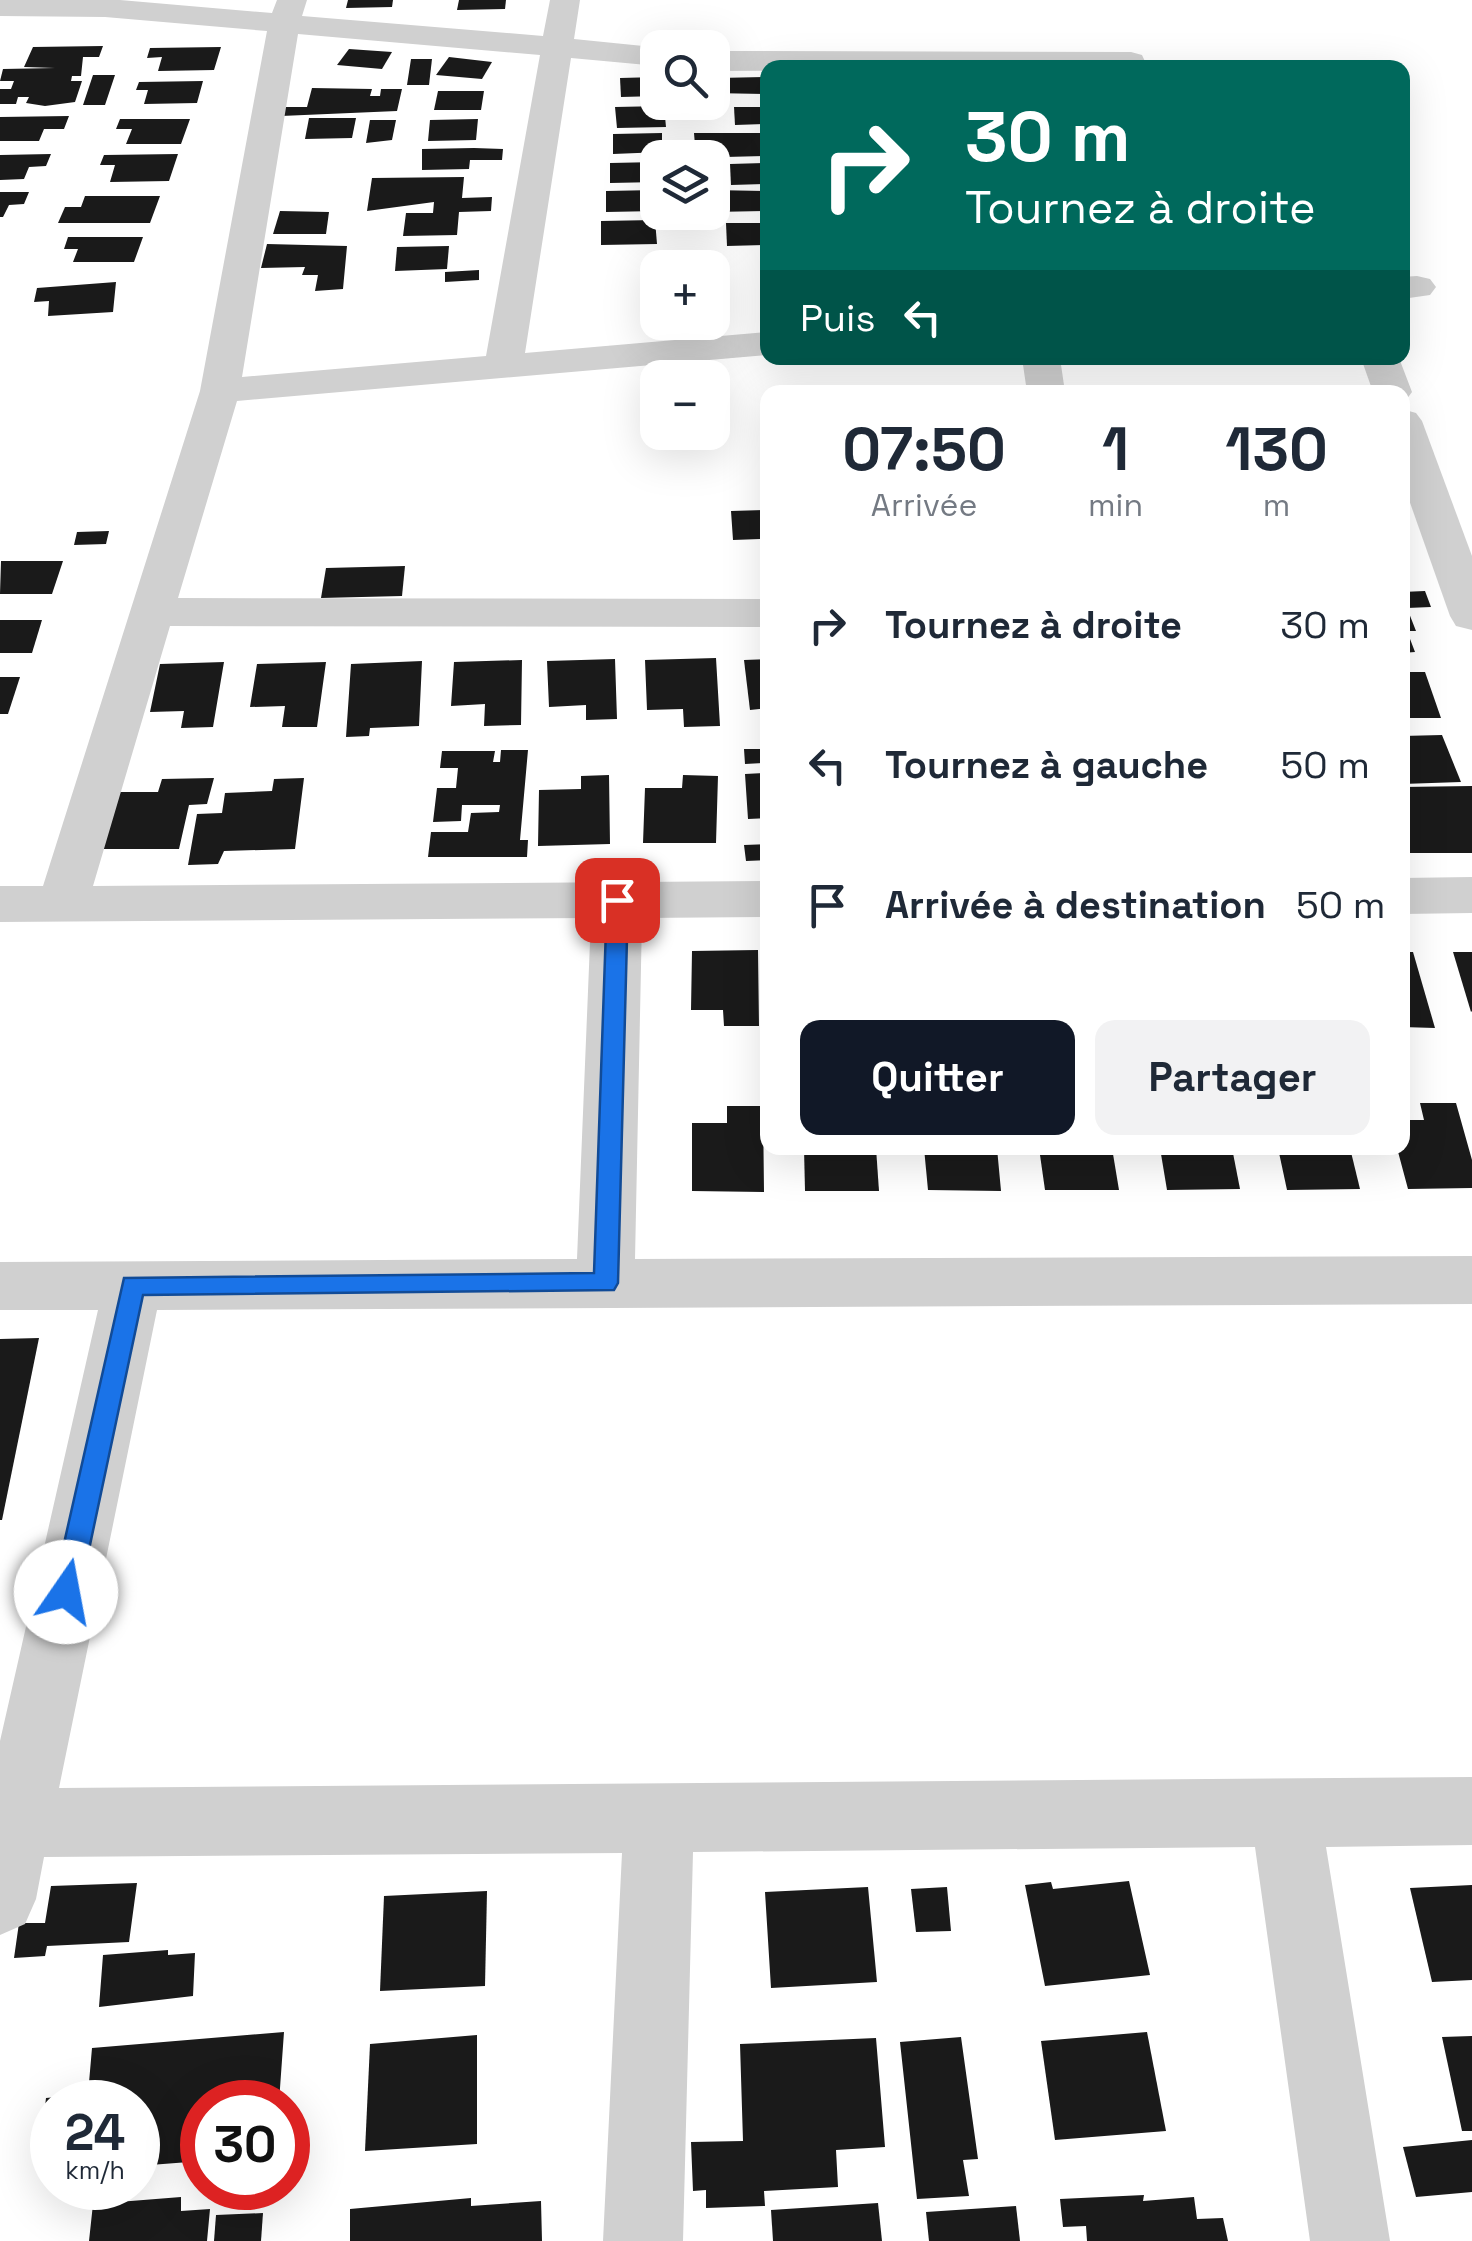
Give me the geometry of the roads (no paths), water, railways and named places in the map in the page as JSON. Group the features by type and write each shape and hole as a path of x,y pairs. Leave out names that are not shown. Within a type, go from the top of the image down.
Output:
{"street":[{"path":"504,366 564,0"},
{"path":"6,10 288,12 557,48 640,55"},
{"path":"62,904 220,391 288,12"},
{"path":"730,61 760,62"},
{"path":"220,391 760,345"},
{"path":"1410,443 1472,616"},
{"path":"152,612 760,612"},
{"path":"1410,896 1472,895"},
{"path":"0,904 760,899"},
{"path":"606,1283 617,900"},
{"path":"0,1286 1472,1280"},
{"path":"0,1899 8,1823 133,1285"},
{"path":"8,1823 1472,1811"},
{"path":"1285,1812 1350,2241"},
{"path":"643,2241 659,1818"}]}
